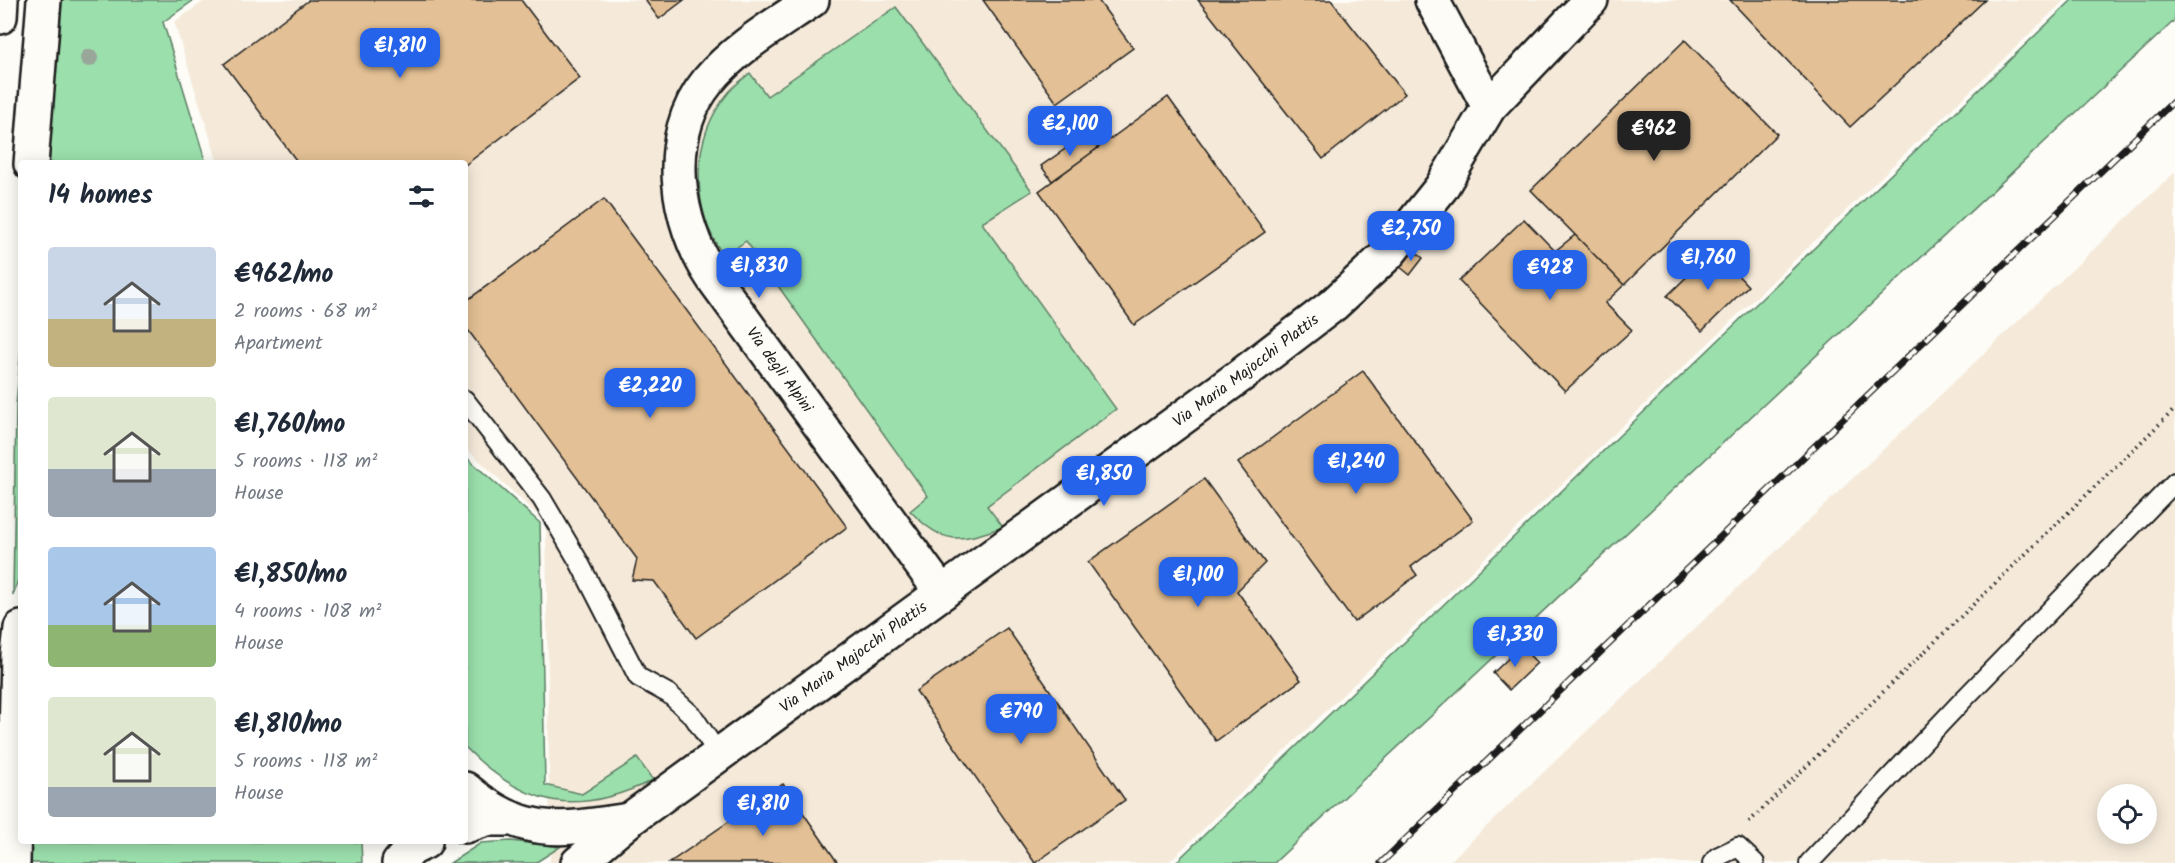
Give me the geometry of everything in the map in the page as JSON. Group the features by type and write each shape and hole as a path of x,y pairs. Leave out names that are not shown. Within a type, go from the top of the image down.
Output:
{"street":[{"path":"0,17 1,0"},
{"path":"31,160 44,0"},
{"name":"Via degli Alpini","path":"812,0 723,66 707,82 696,100 680,153 680,186 685,218 699,258 712,278 942,592"},
{"path":"1432,0 1489,107"},
{"name":"Via Maria Majocchi Plattis","path":"578,863 629,820 1240,376 1359,282 1418,220 1441,188 1489,107 1591,0"},
{"path":"13,863 18,655"},
{"name":"Via Maria Majocchi Plattis","path":"468,791 507,819"},
{"name":"Via Maria Majocchi Plattis","path":"468,825 486,819 507,819 530,825 563,828 629,820"},
{"path":"393,844 393,863"},
{"path":"399,863 411,849 421,844"}],"lane":[{"path":"468,404 542,499 579,562 638,677 669,694 693,716 719,755"},
{"path":"1809,863 2175,482"},
{"path":"1714,860 1738,847 1755,863"}],"path":[{"path":"1714,860 1761,809 2175,409"}],"shaded area":[{"path":"206,0 2065,0 1168,863 550,863 546,523 468,450 468,160 217,160 174,22"},
{"path":"2175,172 2175,863 1448,863"}],"green space":[{"path":"54,0 194,0 163,22 205,160 41,160"},
{"path":"2072,0 2175,0 2175,20 1274,863 1175,863"},
{"path":"896,7 1032,191 982,223 1116,409 987,506 1003,527 963,538 953,538 933,530 910,511 928,496 746,241 724,256 705,217 700,196 701,152 707,130 716,110 734,87 750,73 767,96"},
{"path":"18,382 18,581 13,595"},
{"path":"468,459 540,523 545,785 582,794 637,758 653,780 626,792 576,802 553,800 531,794 509,783 468,750"},
{"path":"511,841 560,847 535,863 450,863 481,843"},
{"path":"30,844 361,844 362,863 29,863"}],"building":[{"path":"309,0 521,0 580,78 468,163 468,160 296,160 224,64"},
{"path":"645,0 684,0 659,19"},
{"path":"983,0 1098,0 1133,48 1057,103"},
{"path":"1198,0 1331,0 1405,94 1323,159"},
{"path":"1730,0 1985,0 1850,127"},
{"path":"1685,40 1777,134 1624,285 1531,190"},
{"path":"1168,97 1265,232 1134,325 1039,191"},
{"path":"1088,133 1098,148 1052,181 1041,166"},
{"path":"604,199 847,527 696,638 654,581 632,580 637,559 468,330 468,300"},
{"path":"1524,219 1555,251 1575,235 1624,285 1605,303 1632,330 1565,391 1459,281"},
{"path":"1412,249 1423,258 1410,275 1399,266"},
{"path":"1714,250 1748,286 1702,331 1667,296"},
{"path":"1363,371 1473,520 1411,567 1417,575 1354,622 1238,463"},
{"path":"1204,479 1265,563 1237,591 1301,680 1216,741 1088,562"},
{"path":"1007,628 1125,800 1035,863 916,691"},
{"path":"1521,646 1537,663 1509,690 1493,673"},
{"path":"783,784 838,863 669,863"}],"railway":[{"path":"1381,863 2175,100"}]}
